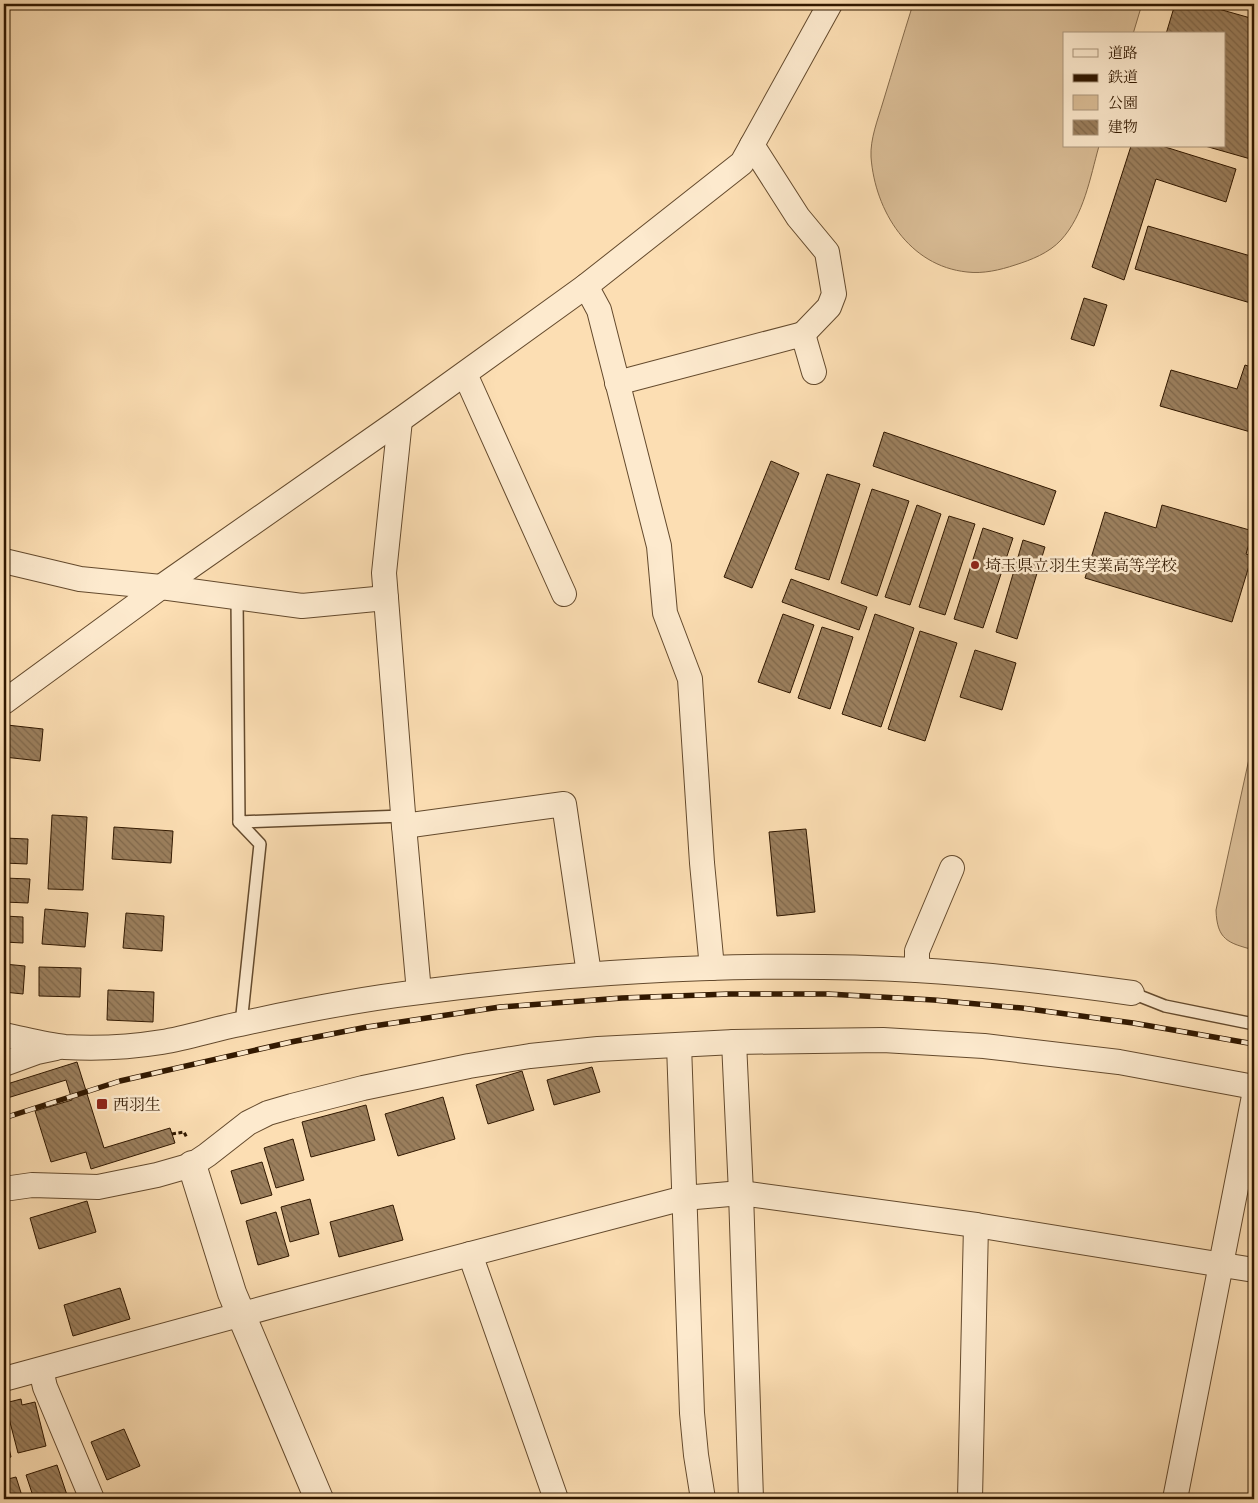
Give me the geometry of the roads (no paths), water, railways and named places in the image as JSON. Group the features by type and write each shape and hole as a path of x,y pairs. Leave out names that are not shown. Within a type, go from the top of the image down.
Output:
{"street":[{"path":"4,702 586,286 742,163 830,4"},
{"path":"617,383 803,334 829,307 834,294 828,252 798,217 752,145"},
{"path":"586,286 599,310 659,546 665,613 690,679 702,863 712,968"},
{"path":"803,334 814,372"},
{"path":"465,374 564,594"},
{"path":"400,420 384,573 403,821 419,992"},
{"path":"4,561 80,579 302,606 386,598"},
{"path":"403,821 564,804 590,974"},
{"path":"917,970 917,951 952,868"},
{"path":"4,1064 37,1052 63,1047 107,1047 163,1042 240,1024 419,992 590,974 712,968 820,967 917,970 1065,984 1132,993"},
{"path":"4,1035 63,1047"},
{"path":"4,1189 32,1185 98,1187 157,1175 192,1165 248,1123 268,1113 328,1097 469,1066 598,1048 734,1042 883,1040 984,1046 1120,1062 1254,1087"},
{"path":"734,1042 751,1499"},
{"path":"678,1045 692,1413 702,1499"},
{"path":"1175,1499 1254,1096"},
{"path":"192,1165 232,1293 320,1499"},
{"path":"4,1379 684,1198 741,1193 976,1225 1254,1270"},
{"path":"970,1499 976,1225"},
{"path":"470,1254 556,1499"},
{"path":"40,1370 45,1387 92,1499"}],"lane":[{"path":"236,597 239,822 260,844 240,1024"},
{"path":"239,822 403,821"},
{"path":"1132,993 1165,1006 1254,1024"}],"railway":[{"path":"4,1118 120,1081 291,1042 367,1027 500,1007 622,998 729,994 828,994 934,1000 1022,1008 1133,1023 1254,1044"}],"place":[{"name":"埼玉県立羽生実業高等学校","path":"975,565"},
{"name":"西羽生","path":"102,1104"}]}
